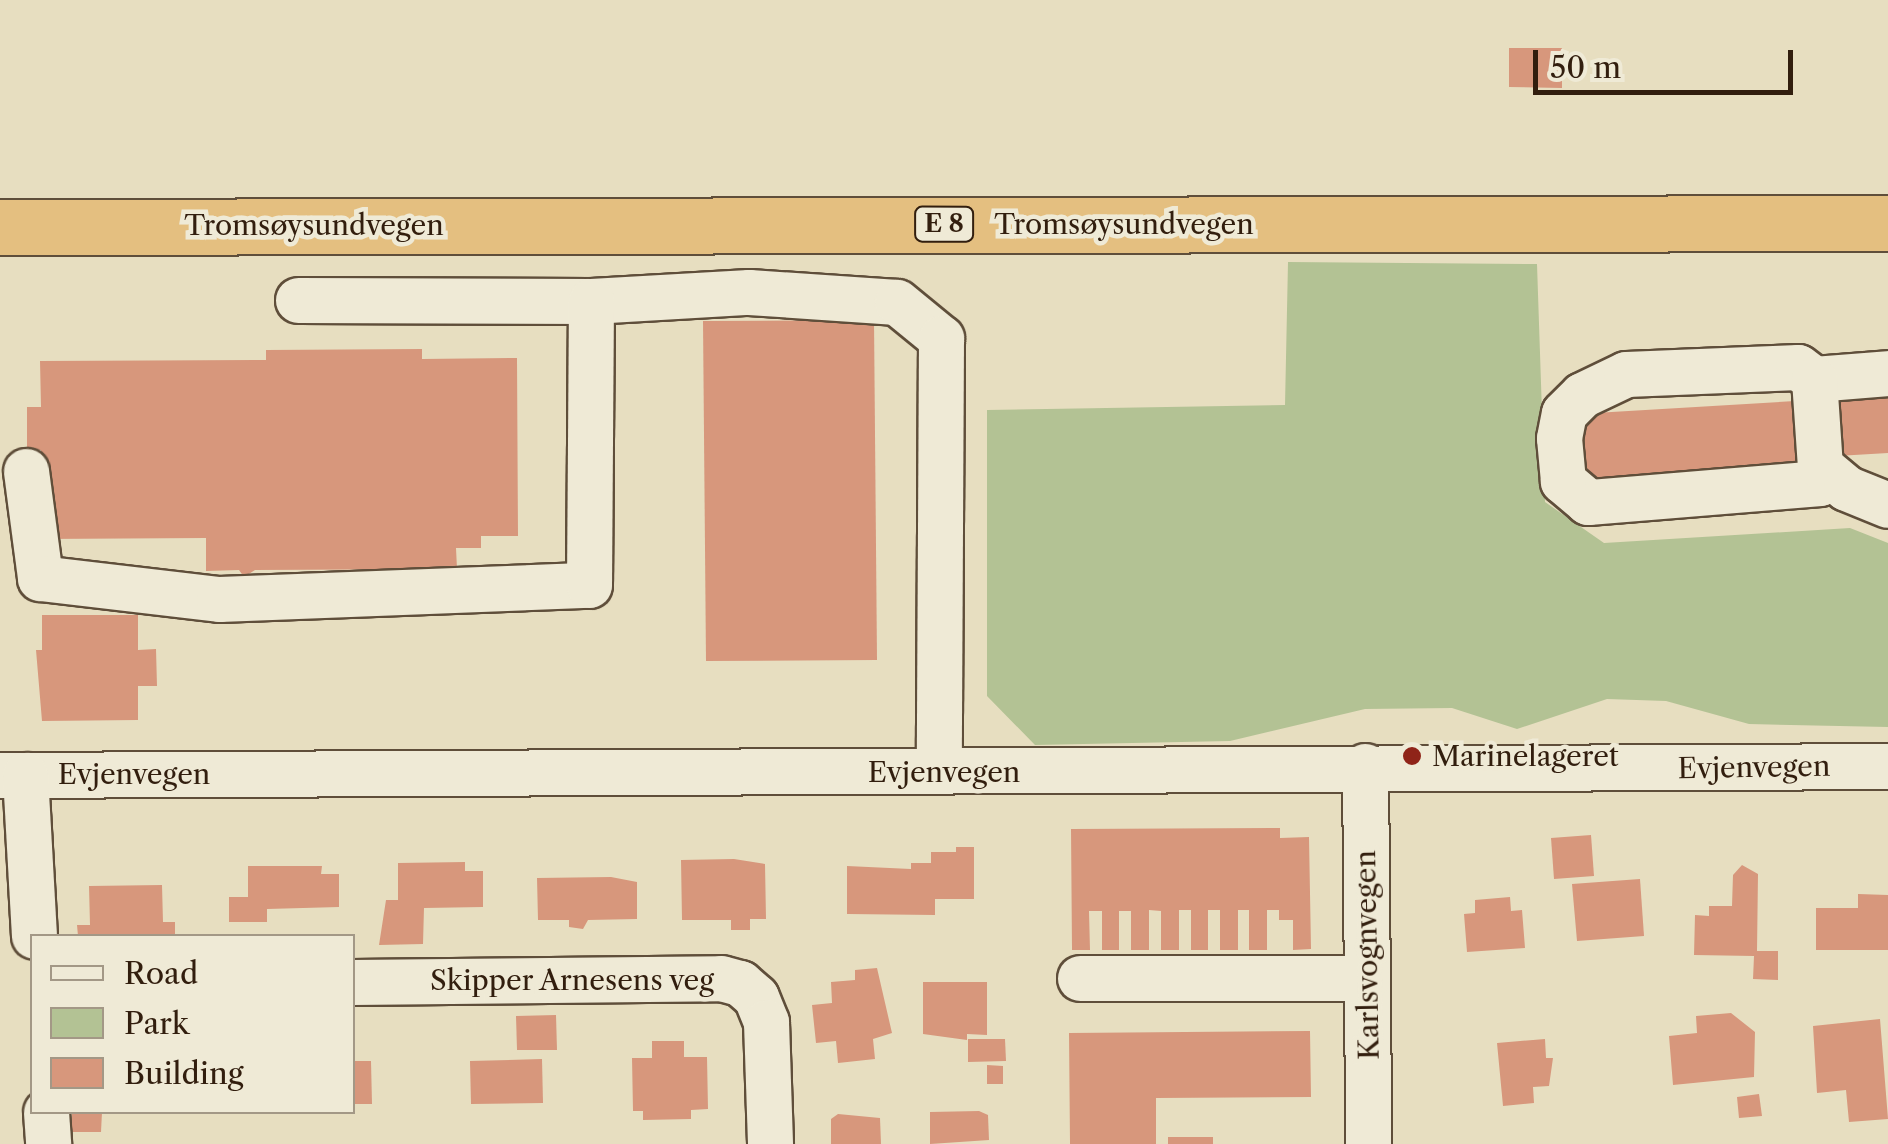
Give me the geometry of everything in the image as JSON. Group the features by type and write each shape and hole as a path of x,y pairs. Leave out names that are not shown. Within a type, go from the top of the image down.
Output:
{"highway":[{"name":"Tromsøysundvegen","path":"0,226 1888,224"}],"street":[{"path":"298,300 591,301 749,292 896,302 941,338 939,772"},
{"path":"26,471 40,578 219,599 589,585 591,301"},
{"path":"1814,379 1820,482 1588,502 1563,482 1558,457 1564,414 1595,384 1626,374 1798,367 1814,379 1888,373"},
{"path":"1820,466 1846,488 1888,505"},
{"name":"Karlsvognvegen","path":"1365,766 1368,1144"},
{"name":"Evjenvegen","path":"12,775 1888,766"},
{"path":"12,775 34,934"},
{"name":"Skipper Arnesens veg","path":"355,982 721,978 740,983 756,997 766,1022 770,1144"},
{"path":"1080,978 1368,978"},
{"path":"46,1114 48,1144"}],"green space":[{"path":"1288,262 1537,264 1545,502 1604,543 1850,528 1888,543 1888,727 1749,724 1666,701 1607,699 1517,729 1452,708 1365,709 1230,741 1035,745 987,696 987,410 1285,405"}],"building":[{"path":"1509,48 1562,48 1562,88 1509,87"},
{"path":"874,320 877,660 706,661 703,321"},
{"path":"422,349 422,359 517,358 518,536 481,536 481,548 456,548 457,569 255,570 244,577 239,570 206,571 206,538 42,539 41,450 27,450 27,407 41,407 40,361 266,360 266,350"},
{"path":"1888,396 1888,453 1837,456 1833,400"},
{"path":"1795,401 1799,470 1585,496 1578,414"},
{"path":"42,615 138,615 138,650 156,649 157,686 138,686 138,720 42,721 36,650 42,650"},
{"path":"1280,828 1280,838 1309,837 1311,949 1293,950 1293,920 1279,920 1279,910 1267,910 1267,950 1249,950 1249,910 1238,910 1238,950 1220,950 1220,910 1208,910 1208,950 1191,950 1191,910 1179,910 1179,950 1161,950 1161,911 1149,910 1149,950 1131,950 1131,911 1119,911 1119,950 1102,950 1102,911 1089,911 1090,950 1072,950 1071,829"},
{"path":"1591,835 1594,876 1554,879 1551,838"},
{"path":"956,847 974,847 974,899 935,899 935,915 847,914 847,866 911,869 911,863 931,863 931,852 956,852"},
{"path":"734,859 765,864 766,919 750,919 750,930 731,930 731,920 682,920 681,860"},
{"path":"465,862 465,871 483,871 483,907 424,908 423,944 379,945 386,900 398,900 398,863"},
{"path":"1742,865 1758,874 1757,951 1778,951 1778,980 1753,979 1754,956 1694,955 1695,915 1709,916 1709,906 1732,906 1733,875"},
{"path":"248,866 322,866 321,874 339,874 339,907 267,909 267,922 229,922 229,897 248,897"},
{"path":"611,877 637,882 637,919 588,920 583,929 569,927 569,920 538,920 537,878"},
{"path":"1640,879 1644,936 1577,941 1572,884"},
{"path":"162,885 163,922 175,922 175,934 78,934 77,925 90,925 89,886"},
{"path":"1858,894 1888,895 1888,950 1816,950 1816,908 1858,908"},
{"path":"1510,897 1511,911 1522,910 1525,948 1467,952 1464,914 1475,913 1475,900"},
{"path":"877,968 892,1033 873,1039 875,1059 838,1063 836,1041 816,1043 812,1005 832,1003 831,982 855,980 855,970"},
{"path":"923,982 987,982 987,1035 967,1034 967,1040 923,1034"},
{"path":"1731,1013 1755,1032 1754,1077 1673,1085 1669,1036 1697,1033 1696,1016"},
{"path":"556,1015 557,1050 517,1050 516,1016"},
{"path":"1880,1019 1888,1119 1849,1122 1846,1090 1817,1093 1813,1026"},
{"path":"1310,1031 1311,1097 1156,1098 1156,1144 1070,1144 1069,1033"},
{"path":"968,1039 1005,1039 1006,1061 968,1062"},
{"path":"1545,1039 1546,1058 1553,1058 1549,1086 1533,1087 1534,1103 1503,1106 1497,1043"},
{"path":"652,1041 684,1041 684,1057 707,1057 708,1109 691,1110 691,1119 643,1120 643,1111 633,1111 632,1058 652,1058"},
{"path":"542,1059 543,1103 471,1104 470,1061"},
{"path":"355,1061 371,1061 372,1104 355,1104"},
{"path":"987,1065 1003,1066 1003,1084 987,1084"},
{"path":"1759,1094 1762,1116 1739,1118 1737,1097"},
{"path":"979,1111 988,1115 989,1140 930,1144 930,1112"},
{"path":"72,1114 102,1114 101,1132 72,1132"},
{"path":"838,1114 880,1118 881,1144 831,1144 831,1119"},
{"path":"1168,1137 1213,1137 1213,1144 1168,1144"}],"place":[{"name":"Marinelageret","path":"1412,756"}]}
